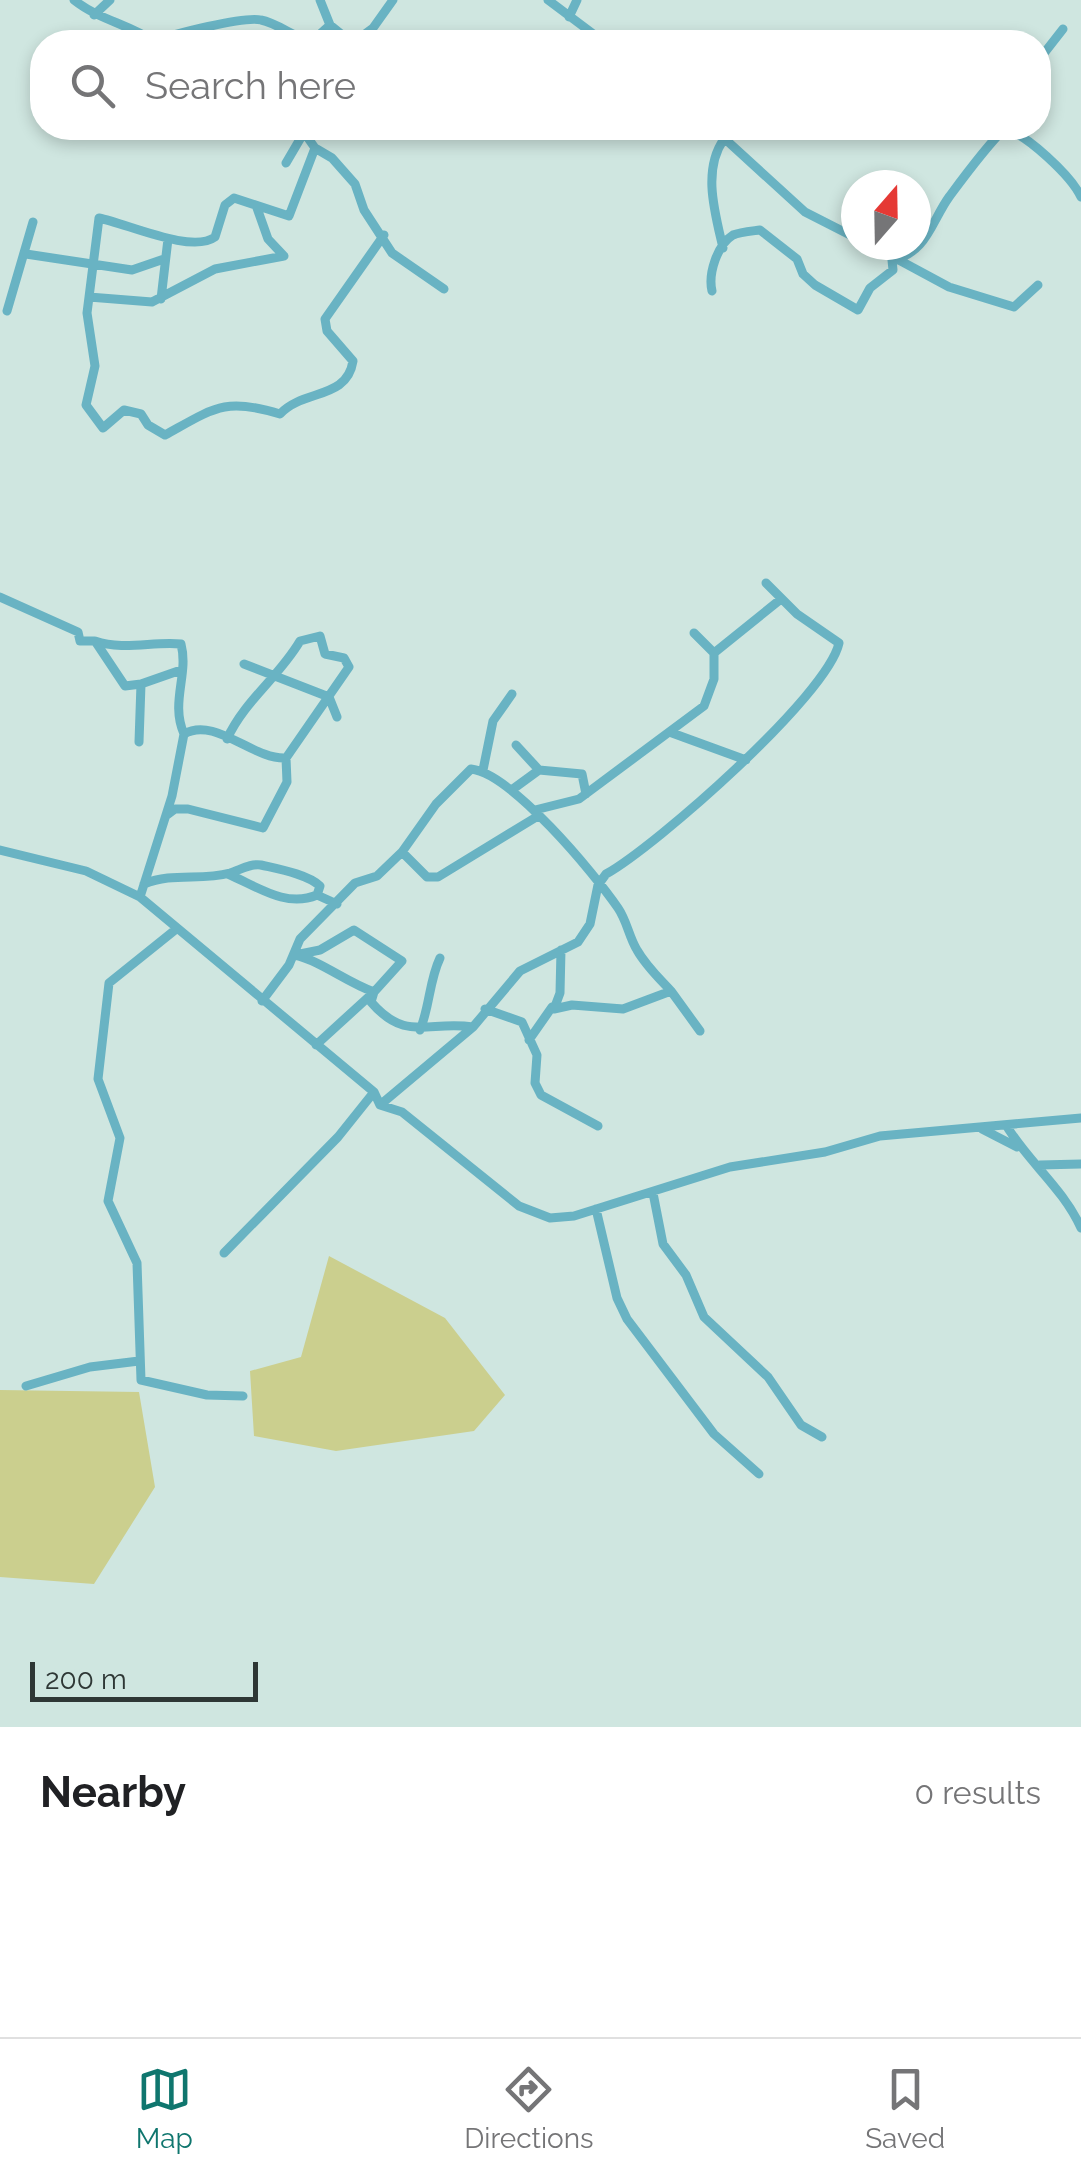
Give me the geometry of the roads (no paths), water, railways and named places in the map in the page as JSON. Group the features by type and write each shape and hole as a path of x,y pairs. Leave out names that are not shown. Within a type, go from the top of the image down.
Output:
{"street":[{"path":"74,0 94,15 137,30"},
{"path":"94,15 110,0"},
{"path":"320,0 330,25 336,30"},
{"path":"369,30 393,0"},
{"path":"548,0 588,30"},
{"path":"570,17 577,0"},
{"path":"204,30 228,20 266,20 278,30"},
{"path":"324,30 330,25"},
{"path":"1051,44 1063,29"},
{"path":"286,162 297,140"},
{"path":"309,140 347,173 364,210 396,258 420,269 444,290"},
{"path":"722,248 710,184 715,151 723,140"},
{"path":"725,140 805,212 841,230"},
{"path":"931,230 948,199 995,140"},
{"path":"1029,140 1043,157 1072,180 1081,197"},
{"path":"315,148 289,216 258,208 242,199 229,200 212,240 168,240 142,227 100,218 87,312 95,366 86,405 104,428 124,410 141,414 148,426 166,434 222,404 252,406 280,414 300,397 332,392 348,378 353,361 327,331 325,318 384,235"},
{"path":"89,297 161,298 215,269 284,256 268,239 258,208"},
{"path":"6,311 33,222"},
{"path":"712,290 709,279 722,248 733,235 760,230 797,259 802,274 815,285 858,310 870,288 893,270 892,260"},
{"path":"161,298 168,240"},
{"path":"26,254 132,270 164,259"},
{"path":"892,260 949,287 1014,307 1038,285"},
{"path":"380,1105 473,1027 520,971 585,934 598,885 746,760 796,708 838,649 836,638 766,583"},
{"path":"0,597 78,632 80,641 130,642 141,648 181,644 176,700 184,734 166,815 140,897"},
{"path":"402,852 427,877 438,877 536,813 586,794 672,734 704,706 711,694 714,652 782,599"},
{"path":"694,633 714,652"},
{"path":"166,815 175,808 188,809 263,828 287,782 286,758 349,667 344,658 325,654 320,636 300,641 245,705 227,739"},
{"path":"95,641 125,686 181,670"},
{"path":"244,664 329,698 337,717"},
{"path":"139,742 141,684"},
{"path":"483,770 492,720 512,694"},
{"path":"184,734 205,730 272,757 286,758"},
{"path":"672,734 746,760"},
{"path":"516,746 539,770"},
{"path":"262,1001 295,955 300,939 355,882 377,876 402,852 460,775 471,769 483,770 512,789 536,813 619,908 646,967 700,1031"},
{"path":"512,789 539,770 582,774 586,794"},
{"path":"0,850 86,871 140,897 174,930 374,1092 380,1105 402,1112 534,1214 560,1218 730,1167 921,1130 1081,1118"},
{"path":"144,884 170,876 194,880 228,874 258,863 310,877 320,886 318,895"},
{"path":"228,874 299,902 318,895 336,904"},
{"path":"174,930 109,983 98,1065 99,1087 120,1138 108,1202 137,1262 139,1376 145,1382 207,1395 243,1396"},
{"path":"295,955 320,950 354,930 402,961 316,1045"},
{"path":"529,1040 560,993 562,950"},
{"path":"295,955 309,958 337,978 374,992"},
{"path":"420,1030 440,958"},
{"path":"552,1007 623,1009 670,991"},
{"path":"374,992 371,1002 393,1023 420,1030 473,1027"},
{"path":"485,1009 522,1022 537,1055 535,1083 541,1096 598,1126"},
{"path":"224,1253 338,1137 374,1092"},
{"path":"1006,1125 1020,1148"},
{"path":"979,1127 1020,1148 1038,1164 1074,1212 1081,1228"},
{"path":"1038,1164 1081,1164"},
{"path":"653,1193 663,1244 686,1275 704,1317 768,1376 802,1425 822,1437"},
{"path":"596,1210 617,1298 627,1319 714,1434 759,1474"},
{"path":"26,1386 90,1367 138,1360"}]}
